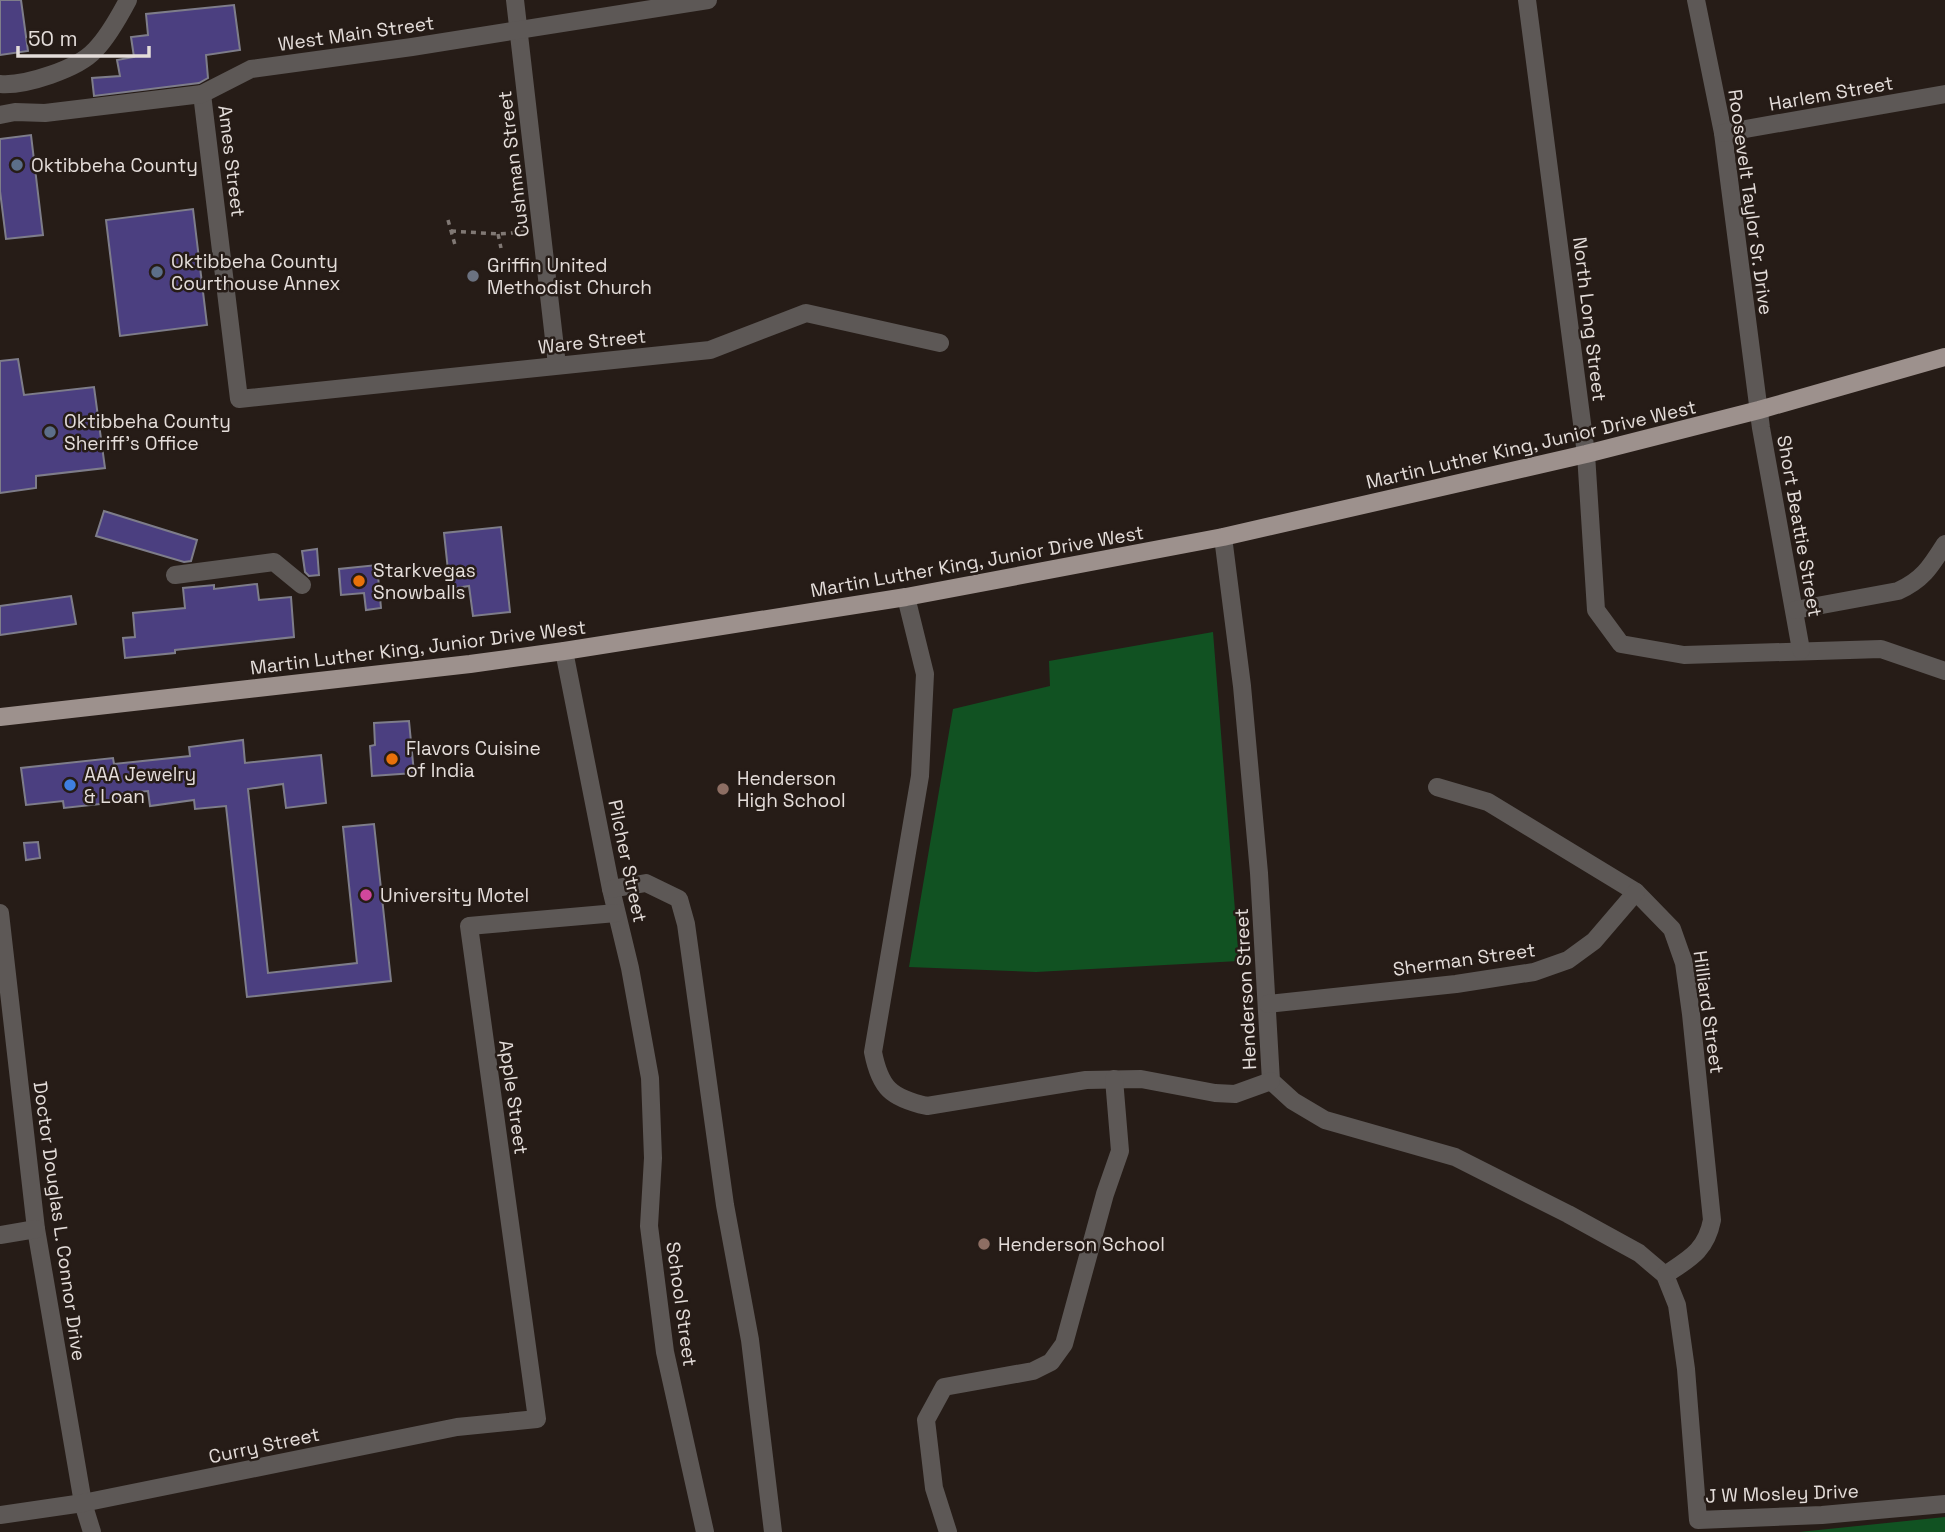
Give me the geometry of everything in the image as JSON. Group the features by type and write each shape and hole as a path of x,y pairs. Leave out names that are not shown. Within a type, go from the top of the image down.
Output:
{"main road":[{"name":"Martin Luther King, Junior Drive West","path":"0,716 564,651 906,597 1223,537 1586,454 1759,410 1945,357"}],"street":[{"path":"7,84 82,61 96,50 128,0"},
{"name":"Cushman Street","path":"515,0 557,365"},
{"name":"West Main Street","path":"7,113 45,113 202,94 251,69 412,47 708,0"},
{"name":"North Long Street","path":"1527,0 1586,454 1596,610 1621,644 1684,655 1881,649 1945,671"},
{"name":"Roosevelt Taylor Sr. Drive","path":"1696,0 1723,133 1759,410"},
{"name":"West Main Street","path":"7,84 18,98 18,105 7,113"},
{"name":"Ames Street","path":"202,94 239,399"},
{"name":"Harlem Street","path":"1723,133 1945,94"},
{"name":"Ware Street","path":"239,399 710,351 806,313 940,343"},
{"name":"Short Beattie Street","path":"1759,410 1775,515 1801,650"},
{"name":"Henderson Street","path":"1223,537 1242,686 1268,1004 1271,1081 1293,1101 1325,1120 1455,1157 1627,1247 1665,1275"},
{"path":"1795,610 1898,591 1926,574 1945,544"},
{"path":"175,575 274,562 302,585"},
{"path":"906,597 925,674 920,776 873,1052 878,1076 890,1090 905,1101 927,1106 1086,1080 1141,1079 1215,1093 1235,1094 1271,1081"},
{"name":"Pilcher Street","path":"564,651 611,889 630,968 650,1078"},
{"name":"Hilliard Street","path":"1437,787 1488,802 1636,892 1672,929 1684,963 1712,1220 1709,1237 1695,1255 1665,1275"},
{"path":"611,889 646,883 679,899 686,924 725,1205 750,1340 773,1532"},
{"name":"Sherman Street","path":"1268,1004 1456,984 1534,972 1568,960 1594,941 1636,892"},
{"name":"Doctor Douglas L. Connor Drive","path":"0,913 36,1229 82,1503 92,1532"},
{"name":"Apple Street","path":"537,1419 469,926 616,913"},
{"name":"School Street","path":"650,1078 653,1158 649,1226 665,1352 705,1532"},
{"path":"947,1532 934,1488 926,1420 944,1387 1033,1371 1051,1362 1064,1344 1105,1194 1120,1151 1114,1079"},
{"path":"0,1235 36,1229"},
{"name":"J W Mosley Drive","path":"1665,1275 1677,1305 1686,1369 1698,1520 1822,1515 1945,1504"},
{"name":"Curry Street","path":"0,1515 82,1503 457,1427 537,1419"}],"path":[{"path":"448,220 455,245"},
{"path":"451,231 498,234 542,230"},
{"path":"498,234 501,248"}],"green space":[{"path":"1213,632 1239,961 1036,972 909,967 953,709 1050,686 1049,661"},
{"path":"1945,1517 1945,1532 1799,1532"}],"building":[{"path":"0,0 21,0 28,51 0,55"},
{"path":"234,5 240,50 206,55 208,78 199,83 94,96 92,78 120,76 117,60 134,57 131,37 148,35 146,14"},
{"name":"Oktibbeha County","path":"31,135 43,235 6,239 0,191 0,139"},
{"name":"Oktibbeha County Courthouse Annex","path":"193,209 207,325 120,336 106,220"},
{"name":"Oktibbeha County Sheriff's Office","path":"18,359 24,395 94,387 105,468 36,476 36,488 0,493 0,361"},
{"path":"104,511 197,540 191,561 184,562 96,536"},
{"path":"501,527 510,612 473,616 469,586 450,589 444,533"},
{"path":"317,549 319,575 309,576 305,572 302,551"},
{"name":"Starkvegas Snowballs","path":"377,565 381,608 366,610 364,593 341,595 339,569"},
{"path":"257,584 259,600 291,597 294,637 125,658 123,638 135,637 133,613 185,608 183,588 214,585 214,589"},
{"path":"71,596 76,624 0,635 0,606"},
{"name":"Flavors Cuisine of India","path":"409,721 414,773 372,776 370,746 375,745 374,723"},
{"path":"243,740 245,763 321,755 326,803 286,808 283,784 248,789 268,973 357,963 343,827 374,824 391,981 247,997 226,806 195,809 194,800 150,806 148,791 118,794 118,802 64,808 63,801 26,805 21,768 113,758 114,764 190,756 189,747"},
{"path":"38,842 40,858 26,860 24,843"}],"place":[{"name":"Oktibbeha County","path":"17,165"},
{"name":"Oktibbeha County Courthouse Annex","path":"157,272"},
{"name":"Griffin United Methodist Church","path":"473,276"},
{"name":"Oktibbeha County Sheriff's Office","path":"50,432"},
{"name":"Starkvegas Snowballs","path":"359,581"},
{"name":"Flavors Cuisine of India","path":"392,759"},
{"name":"AAA Jewelry & Loan","path":"70,785"},
{"name":"Henderson High School","path":"723,789"},
{"name":"University Motel","path":"366,895"},
{"name":"Henderson School","path":"984,1244"}]}
